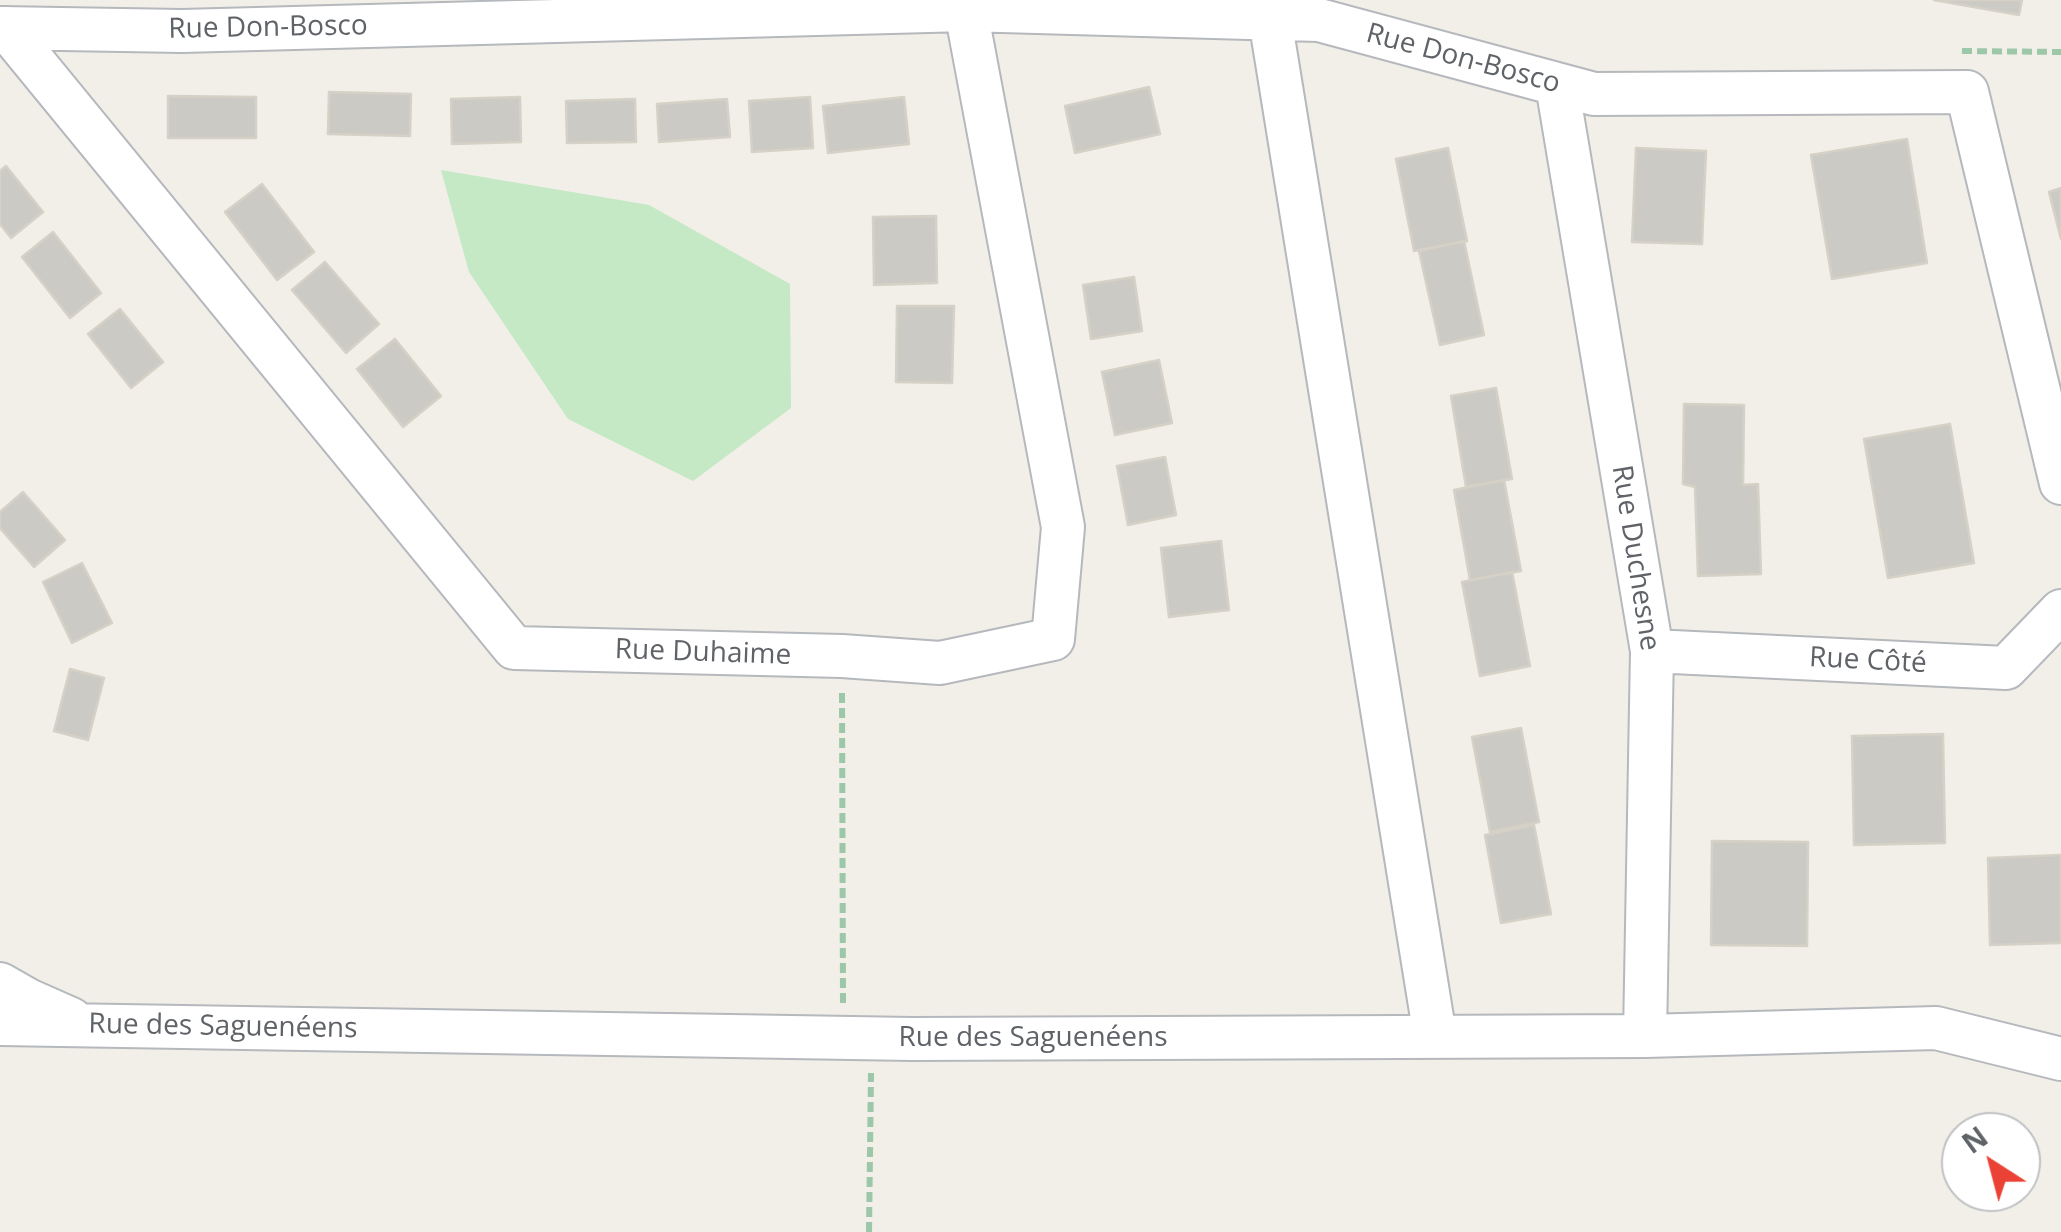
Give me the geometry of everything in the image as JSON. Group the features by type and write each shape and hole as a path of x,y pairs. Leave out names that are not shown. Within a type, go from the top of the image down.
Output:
{"street":[{"name":"Rue Don-Bosco","path":"3,28 182,31 965,5 1319,20 1594,94 1967,92 2061,483"},
{"name":"Rue Duhaime","path":"3,28 514,648 842,656 940,663 1053,639 1063,527 965,5"},
{"path":"1270,19 1435,1036"},
{"name":"Rue Duchesne","path":"1556,85 1652,651 1645,1036"},
{"name":"Rue Côté","path":"1652,651 2006,668 2061,611"},
{"path":"0,984 85,1025"},
{"name":"Rue des Saguenéens","path":"0,1024 858,1037 1645,1036 1936,1028 2061,1060"}],"path":[{"path":"842,656 869,1232"}],"green space":[{"path":"441,170 649,205 790,284 791,408 693,481 568,419 469,272"}],"building":[{"path":"1934,0 2022,0 2019,15"},
{"path":"1149,87 1160,134 1075,153 1065,106"},
{"path":"329,92 411,94 410,136 328,134"},
{"path":"168,96 256,97 256,138 168,138"},
{"path":"520,97 521,142 452,144 451,99"},
{"path":"810,97 813,148 752,152 749,101"},
{"path":"904,97 909,144 828,153 823,106"},
{"path":"635,99 636,142 567,143 566,101"},
{"path":"727,99 730,137 659,142 657,104"},
{"path":"1907,139 1927,263 1832,279 1811,155"},
{"path":"1448,148 1467,241 1414,251 1396,159"},
{"path":"1636,148 1706,151 1702,244 1632,242"},
{"path":"6,166 43,212 11,238 0,224 0,171"},
{"path":"262,184 314,252 277,280 225,212"},
{"path":"2061,188 2061,239 2049,192"},
{"path":"936,216 937,283 874,285 873,217"},
{"path":"53,232 101,293 70,318 22,257"},
{"path":"1464,241 1484,335 1440,345 1419,251"},
{"path":"325,262 379,324 346,353 292,290"},
{"path":"1134,277 1142,331 1091,339 1083,285"},
{"path":"897,306 954,306 952,383 896,382"},
{"path":"120,309 163,362 131,388 88,334"},
{"path":"395,339 441,396 403,427 357,369"},
{"path":"1159,360 1172,423 1115,435 1102,372"},
{"path":"1496,388 1512,479 1466,487 1451,396"},
{"path":"1684,404 1744,405 1743,485 1758,484 1761,574 1698,576 1695,487 1683,484"},
{"path":"1950,424 1974,563 1888,578 1864,439"},
{"path":"1165,457 1176,515 1128,525 1117,466"},
{"path":"1504,480 1521,571 1470,580 1454,490"},
{"path":"23,492 65,540 34,567 0,528 0,512"},
{"path":"1221,541 1229,610 1169,617 1161,548"},
{"path":"82,563 112,623 72,643 43,582"},
{"path":"1512,572 1530,666 1480,676 1462,582"},
{"path":"70,669 104,678 88,740 54,731"},
{"path":"1521,728 1539,822 1490,832 1472,737"},
{"path":"1943,734 1945,843 1854,845 1852,736"},
{"path":"1534,825 1551,914 1501,923 1485,835"},
{"path":"1712,841 1808,842 1807,946 1711,945"},
{"path":"2061,855 2061,943 1990,945 1988,858"}]}
